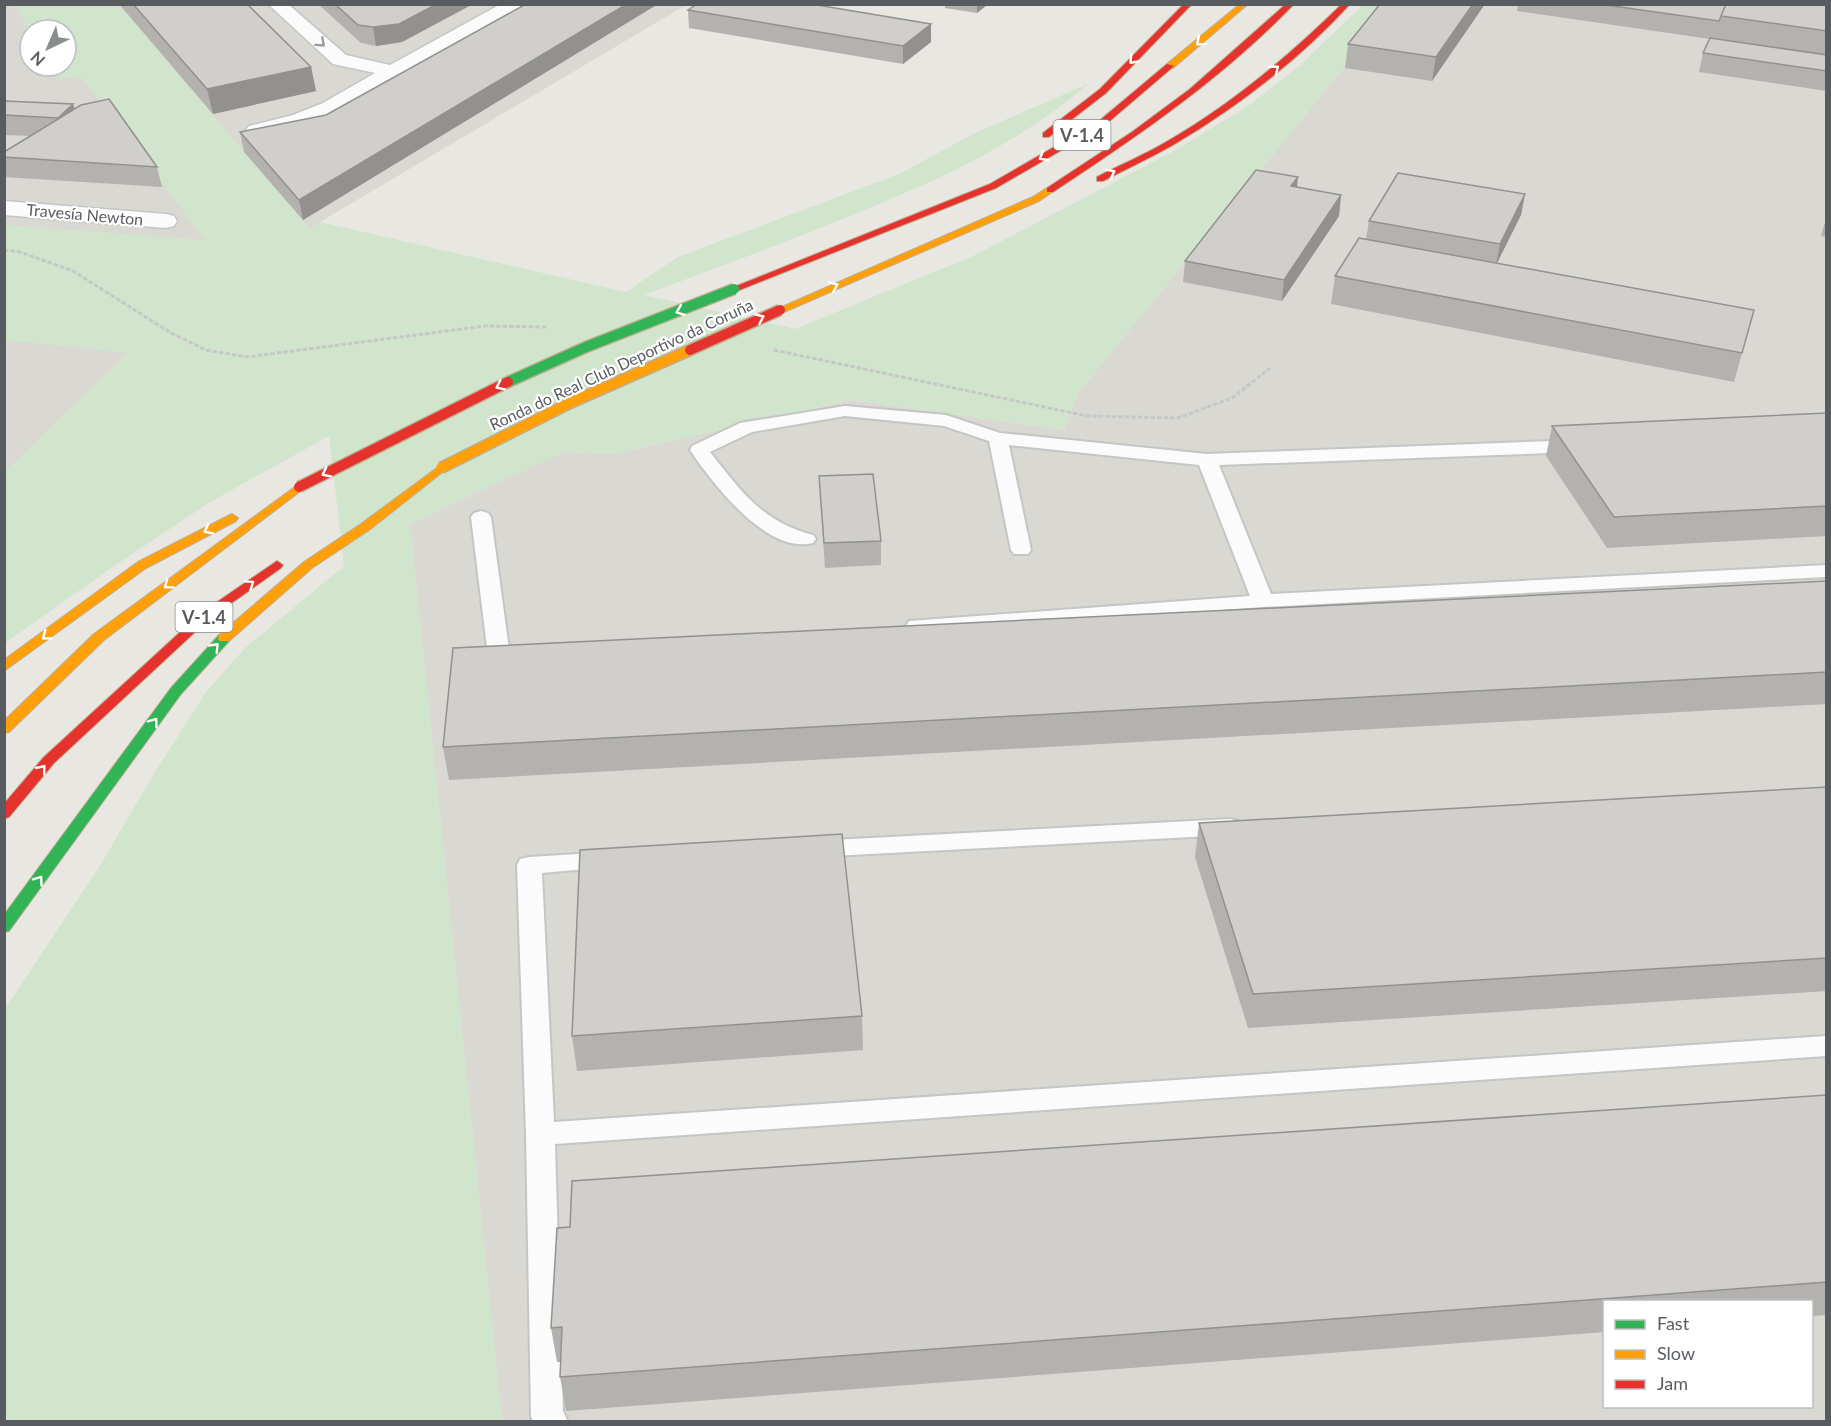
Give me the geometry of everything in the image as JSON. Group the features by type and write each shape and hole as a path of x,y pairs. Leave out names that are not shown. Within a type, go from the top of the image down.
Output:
{"highway":[{"path":"1033,143 1062,126 1108,86 1189,4"},
{"name":"Ronda do Real Club Deportivo da Coruña","path":"4,729 99,637 299,487 505,383 586,347 993,186 1102,123 1245,4"},
{"name":"Ronda do Real Club Deportivo da Coruña","path":"362,512 441,468 570,403 780,309 1036,199 1135,134 1193,91 1291,4"},
{"path":"1036,199 1080,188 1170,143 1253,85 1315,36 1347,4"},
{"path":"895,226 975,179"},
{"path":"4,927 176,691 214,648 255,609 308,565 365,527 441,468"},
{"path":"4,667 142,566 206,531 299,487"},
{"name":"V-1.4","path":"4,814 49,760 205,616 286,559"}],"street":[{"path":"277,4 340,60 393,70"},
{"path":"255,130 300,120 330,106 516,4"},
{"name":"Travesía Newton","path":"4,208 166,221"}],"lane":[{"path":"807,540 784,533 753,512 729,489 699,450 747,427 845,411 946,421 998,438 1207,460 1600,445"},
{"path":"998,438 1021,550"},
{"path":"1207,460 1263,601"},
{"path":"481,517 499,656 535,654"},
{"path":"893,628 1263,601 1827,571"},
{"path":"790,851 1255,826"},
{"path":"552,1422 548,1416 540,1134 528,865 636,859"},
{"path":"540,1134 1827,1046"}],"shaded area":[{"path":"5,5 686,5 320,222 129,352 5,472"},
{"path":"1395,5 1826,5 1826,1421 502,1421 410,524 563,452 614,454 852,400 1064,430 1078,393"}],"green space":[{"path":"16,5 119,5 310,229 320,222 626,292 678,257 899,174 979,131 1088,84 1062,105 1006,143 947,174 885,202 644,295 795,329 973,256 1174,151 1248,106 1299,66 1363,5 1395,5 1078,393 1064,430 852,400 614,454 563,452 410,524 502,1421 5,1421 5,1009 101,864 152,777 206,692 245,648 344,566 329,436 210,502 5,643 5,472 128,353 5,340 5,225 205,240 78,76 78,18 23,18"}],"building":[{"path":"133,4 247,4 311,67 207,89"},
{"path":"335,4 437,4 399,24 373,27 358,25"},
{"path":"526,4 627,4 299,200 240,132 326,115"},
{"path":"697,4 811,4 931,24 903,46 688,10"},
{"path":"1380,4 1473,4 1436,57 1348,44"},
{"path":"1599,4 1726,4 1719,21"},
{"path":"1726,4 1827,4 1827,31 1721,16"},
{"path":"1710,38 1827,55 1827,71 1703,53"},
{"path":"109,99 157,167 4,157 4,152 81,105"},
{"path":"4,101 73,104 58,118 4,115"},
{"path":"1256,170 1298,177 1291,186 1341,195 1284,280 1185,261"},
{"path":"1398,173 1525,194 1500,244 1369,221"},
{"path":"1359,238 1754,310 1742,353 1335,276"},
{"path":"1827,413 1827,506 1614,517 1552,426"},
{"path":"873,474 881,541 824,543 819,476"},
{"path":"1827,581 1827,672 443,747 453,648"},
{"path":"1827,787 1827,958 1253,994 1199,823"},
{"path":"842,834 862,1016 572,1036 580,850"},
{"path":"1827,1095 1827,1282 560,1377 562,1327 551,1328 557,1228 570,1227 572,1181"}],"traffic: fast":[{"path":"508,382 586,347 734,289"},
{"path":"4,927 176,691 224,638"}],"traffic: slow":[{"path":"1170,66 1245,4"},
{"path":"780,310 1036,199 1050,190"},
{"path":"441,468 570,403 690,350"},
{"path":"224,638 308,565 365,527 441,468"},
{"path":"4,729 99,637 299,487"},
{"path":"4,667 142,565 232,518"}],"traffic: jam":[{"path":"1046,135 1103,91 1189,4"},
{"path":"1050,190 1135,134 1193,91 1291,4"},
{"path":"1100,179 1170,143 1217,113 1285,61 1347,4"},
{"path":"734,289 993,186 1102,123 1170,66"},
{"path":"690,350 780,310"},
{"path":"299,487 508,382"},
{"path":"4,814 49,760 205,616 277,565"}]}
